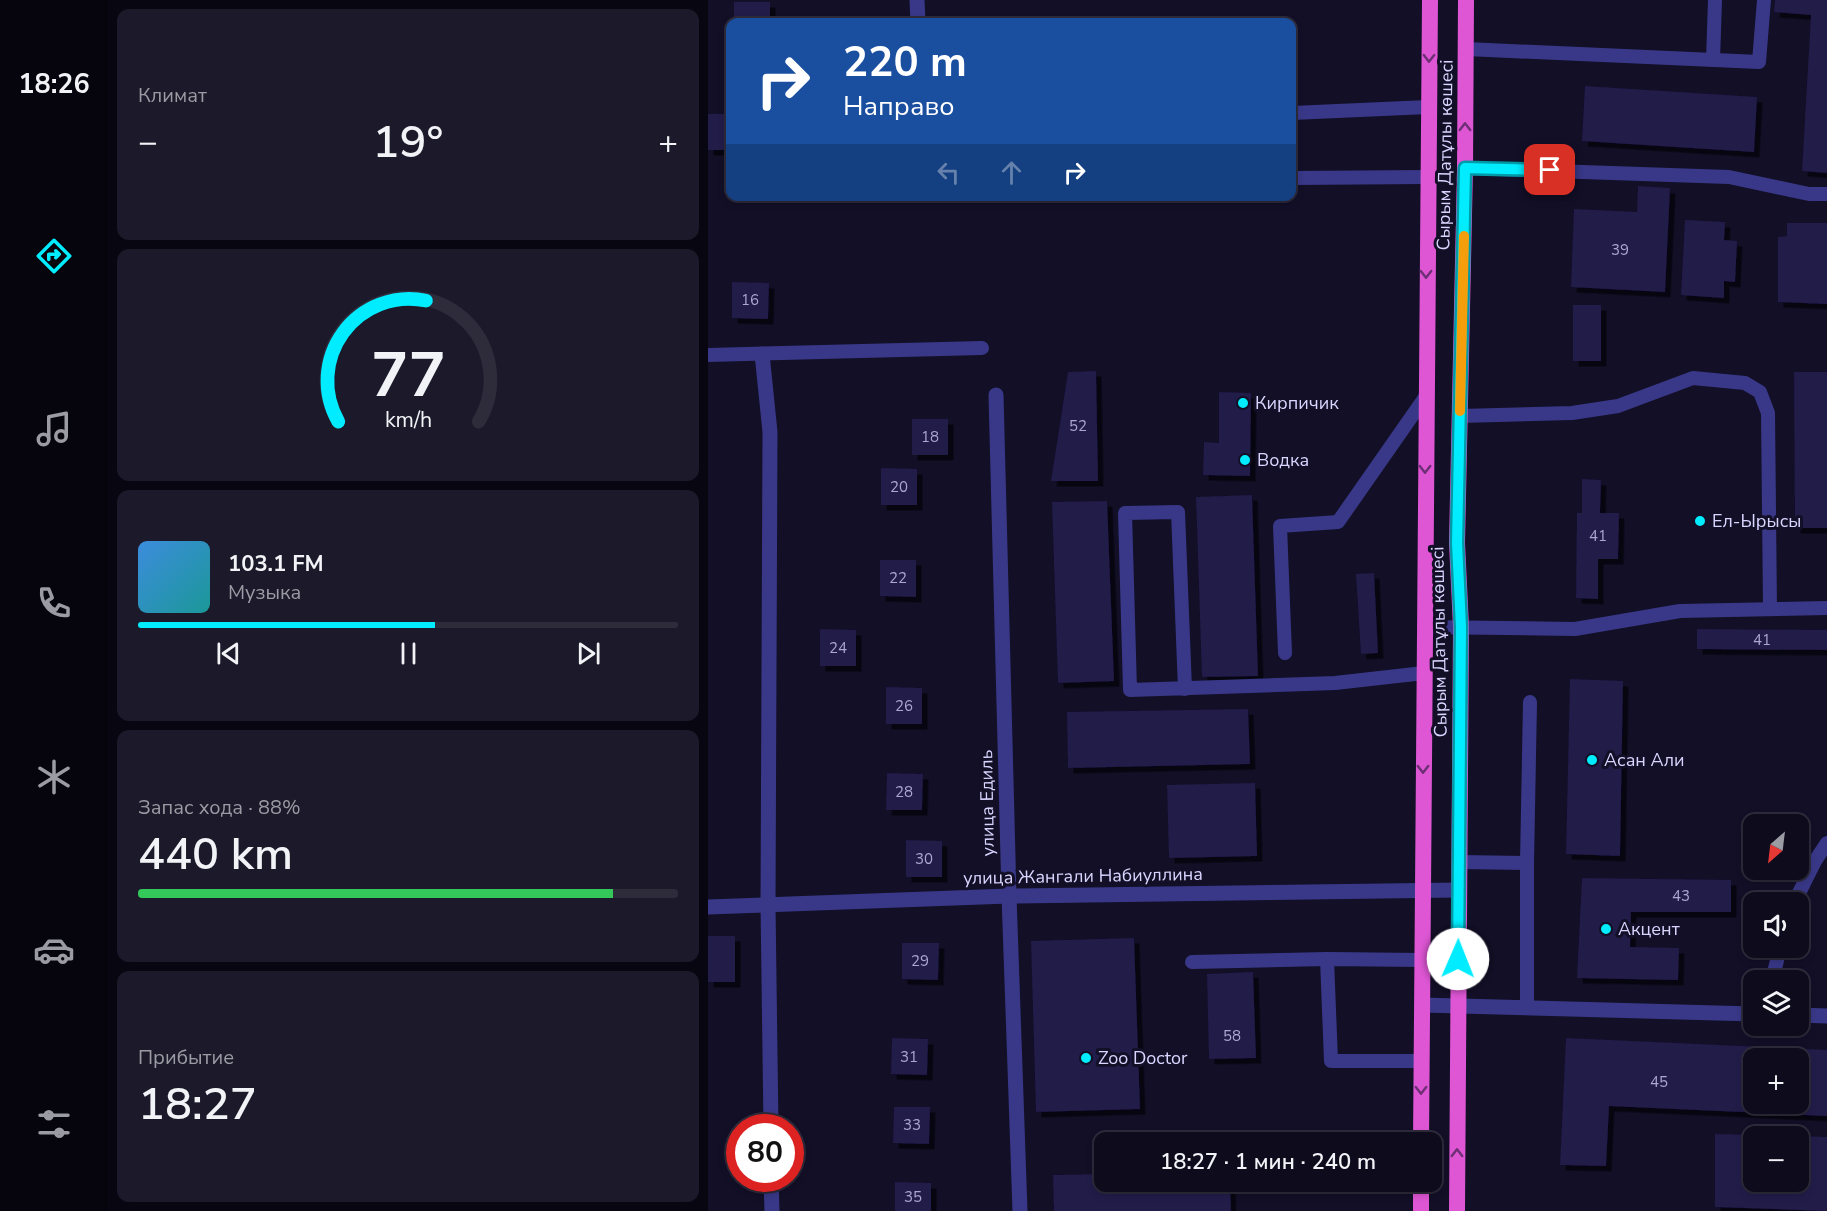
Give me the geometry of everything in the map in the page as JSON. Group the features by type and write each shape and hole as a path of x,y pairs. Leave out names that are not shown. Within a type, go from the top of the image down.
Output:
{"highway":[{"name":"Сырым Датұлы көшесі","path":"1421,1132 1430,0"},
{"name":"Сырым Датұлы көшесі","path":"1457,1211 1461,627 1457,543 1466,0"},
{"path":"1421,1192 1421,1211"}],"street":[{"path":"917,0 918,18"},
{"path":"762,354 770,432 768,905 771,1114"},
{"name":"улица Едиль","path":"996,395 1020,1211"},
{"name":"улица Жангали Набиуллина","path":"708,907 1009,896 1459,890"},
{"path":"1422,1005 1743,1014"},
{"path":"1809,1015 1827,1016"},
{"path":"771,1192 772,1211"}],"lane":[{"path":"1713,60 1715,0"},
{"path":"1466,49 1759,62 1764,0"},
{"path":"1296,113 1428,107"},
{"path":"1465,168 1729,177 1809,194 1827,194"},
{"path":"1296,178 1427,177"},
{"path":"708,355 982,348"},
{"path":"1460,416 1572,413 1618,406 1693,378 1745,383 1760,392 1768,413 1770,609"},
{"path":"1285,653 1280,526 1338,522 1426,396"},
{"path":"1185,689 1178,512 1125,513 1130,690 1185,689 1335,682 1424,673"},
{"path":"1424,627 1575,629 1680,611 1827,608"},
{"path":"1527,1007 1530,702"},
{"path":"1800,892 1827,843"},
{"path":"1460,862 1527,863"},
{"path":"1192,962 1327,959 1422,960"},
{"path":"1327,959 1331,1062 1422,1061"}],"building":[{"path":"1775,0 1827,0 1827,173 1802,171 1811,15 1774,12"},
{"path":"734,2 770,2 770,18 734,18"},
{"path":"1585,86 1757,97 1754,152 1582,141"},
{"path":"708,114 726,114 726,150 708,150"},
{"path":"1638,186 1670,188 1665,292 1571,287 1574,209 1637,212"},
{"path":"1685,220 1725,222 1724,240 1737,241 1735,282 1724,281 1724,298 1681,295"},
{"path":"1787,223 1827,223 1827,304 1778,302 1778,237 1787,236"},
{"path":"732,282 769,283 768,319 732,318"},
{"path":"1573,305 1601,305 1601,361 1573,361"},
{"path":"1096,371 1098,481 1051,481 1068,372"},
{"path":"1794,372 1827,372 1827,528 1795,528"},
{"path":"1219,392 1251,393 1250,476 1203,475 1204,442 1219,443"},
{"path":"912,419 948,419 948,455 912,455"},
{"path":"881,468 917,469 917,505 881,505"},
{"path":"1582,479 1601,480 1600,513 1619,513 1618,559 1598,559 1598,599 1576,598 1577,513 1582,513"},
{"path":"1252,495 1258,676 1202,677 1196,497"},
{"path":"1107,501 1114,681 1058,683 1052,502"},
{"path":"880,560 916,560 916,597 880,596"},
{"path":"1374,573 1378,653 1361,654 1356,574"},
{"path":"820,629 856,630 856,666 820,666"},
{"path":"1697,629 1827,630 1827,650 1697,649"},
{"path":"1570,679 1623,681 1620,856 1566,854"},
{"path":"886,687 922,688 922,724 886,724"},
{"path":"1248,709 1250,764 1068,768 1067,712"},
{"path":"887,773 923,774 922,810 886,810"},
{"path":"1255,783 1257,856 1169,858 1167,785"},
{"path":"906,840 942,841 942,877 906,877"},
{"path":"1582,878 1731,880 1731,912 1631,912 1630,947 1679,948 1678,980 1577,978"},
{"path":"708,936 735,936 735,982 708,982"},
{"path":"1134,938 1140,1109 1036,1112 1031,941"},
{"path":"902,943 939,943 938,980 902,979"},
{"path":"1253,972 1256,1058 1209,1059 1207,974"},
{"path":"892,1038 928,1039 927,1075 891,1074"},
{"path":"1566,1038 1784,1048 1743,1048 1743,1112 1609,1106 1606,1166 1560,1165"},
{"path":"1809,1049 1827,1050 1827,1116 1783,1114 1809,1114"},
{"path":"894,1107 930,1107 929,1144 893,1143"},
{"path":"1715,1134 1743,1135 1743,1192 1809,1192 1809,1136 1827,1137 1827,1211 1715,1207"},
{"path":"1094,1174 1094,1192 1230,1192 1231,1211 1054,1211 1053,1175"},
{"path":"895,1182 931,1183 931,1211 895,1211"}],"slow traffic":[{"path":"1460,411 1464,236"}],"place":[{"name":"Кирпичик","path":"1243,403"},
{"name":"Водка","path":"1245,460"},
{"name":"Ел-Ырысы","path":"1700,521"},
{"name":"Асан Али","path":"1592,760"},
{"name":"Акцент","path":"1606,929"},
{"name":"Zoo Doctor","path":"1086,1058"}],"route":[{"path":"1458,959 1461,627 1457,543 1465,168 1550,170"}]}
